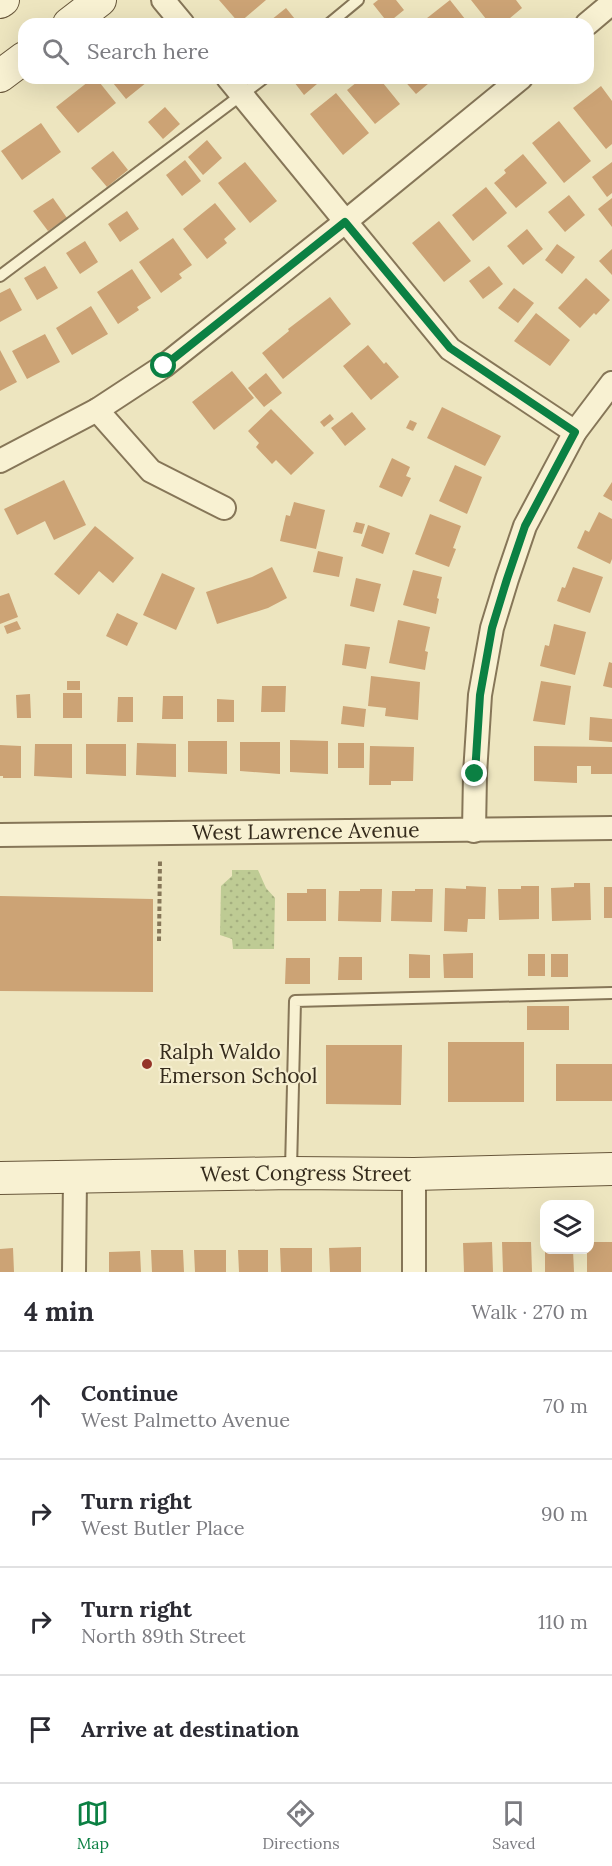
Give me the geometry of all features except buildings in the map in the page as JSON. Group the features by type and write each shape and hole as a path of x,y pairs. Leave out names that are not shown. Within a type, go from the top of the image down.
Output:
{"street":[{"path":"77,18 100,0"},
{"path":"163,0 178,18"},
{"path":"594,18 612,3"},
{"path":"0,76 18,62"},
{"path":"233,84 450,348 575,432"},
{"path":"0,461 97,410 164,366 514,84"},
{"path":"474,831 480,695 492,628 507,579 525,526 575,432 612,382"},
{"path":"97,410 151,471 224,508"},
{"name":"West Lawrence Avenue","path":"0,836 612,828"},
{"name":"West Congress Street","path":"0,1178 291,1173 414,1174 612,1169"},
{"path":"414,1174 414,1272"},
{"path":"74,1272 75,1178"}],"lane":[{"path":"336,18 358,0"},
{"path":"0,276 257,84"},
{"path":"291,1173 295,1001 612,993"}],"path":[{"path":"159,941 160,860"}],"green space":[{"path":"232,870 258,870 266,888 275,898 274,949 233,949 232,939 220,935 221,886 232,876"}],"place":[{"name":"Ralph Waldo Emerson School","path":"147,1064"}],"route":[{"path":"164,366 345,222 450,348 575,432 525,526 492,628 480,695 475,774"}]}
